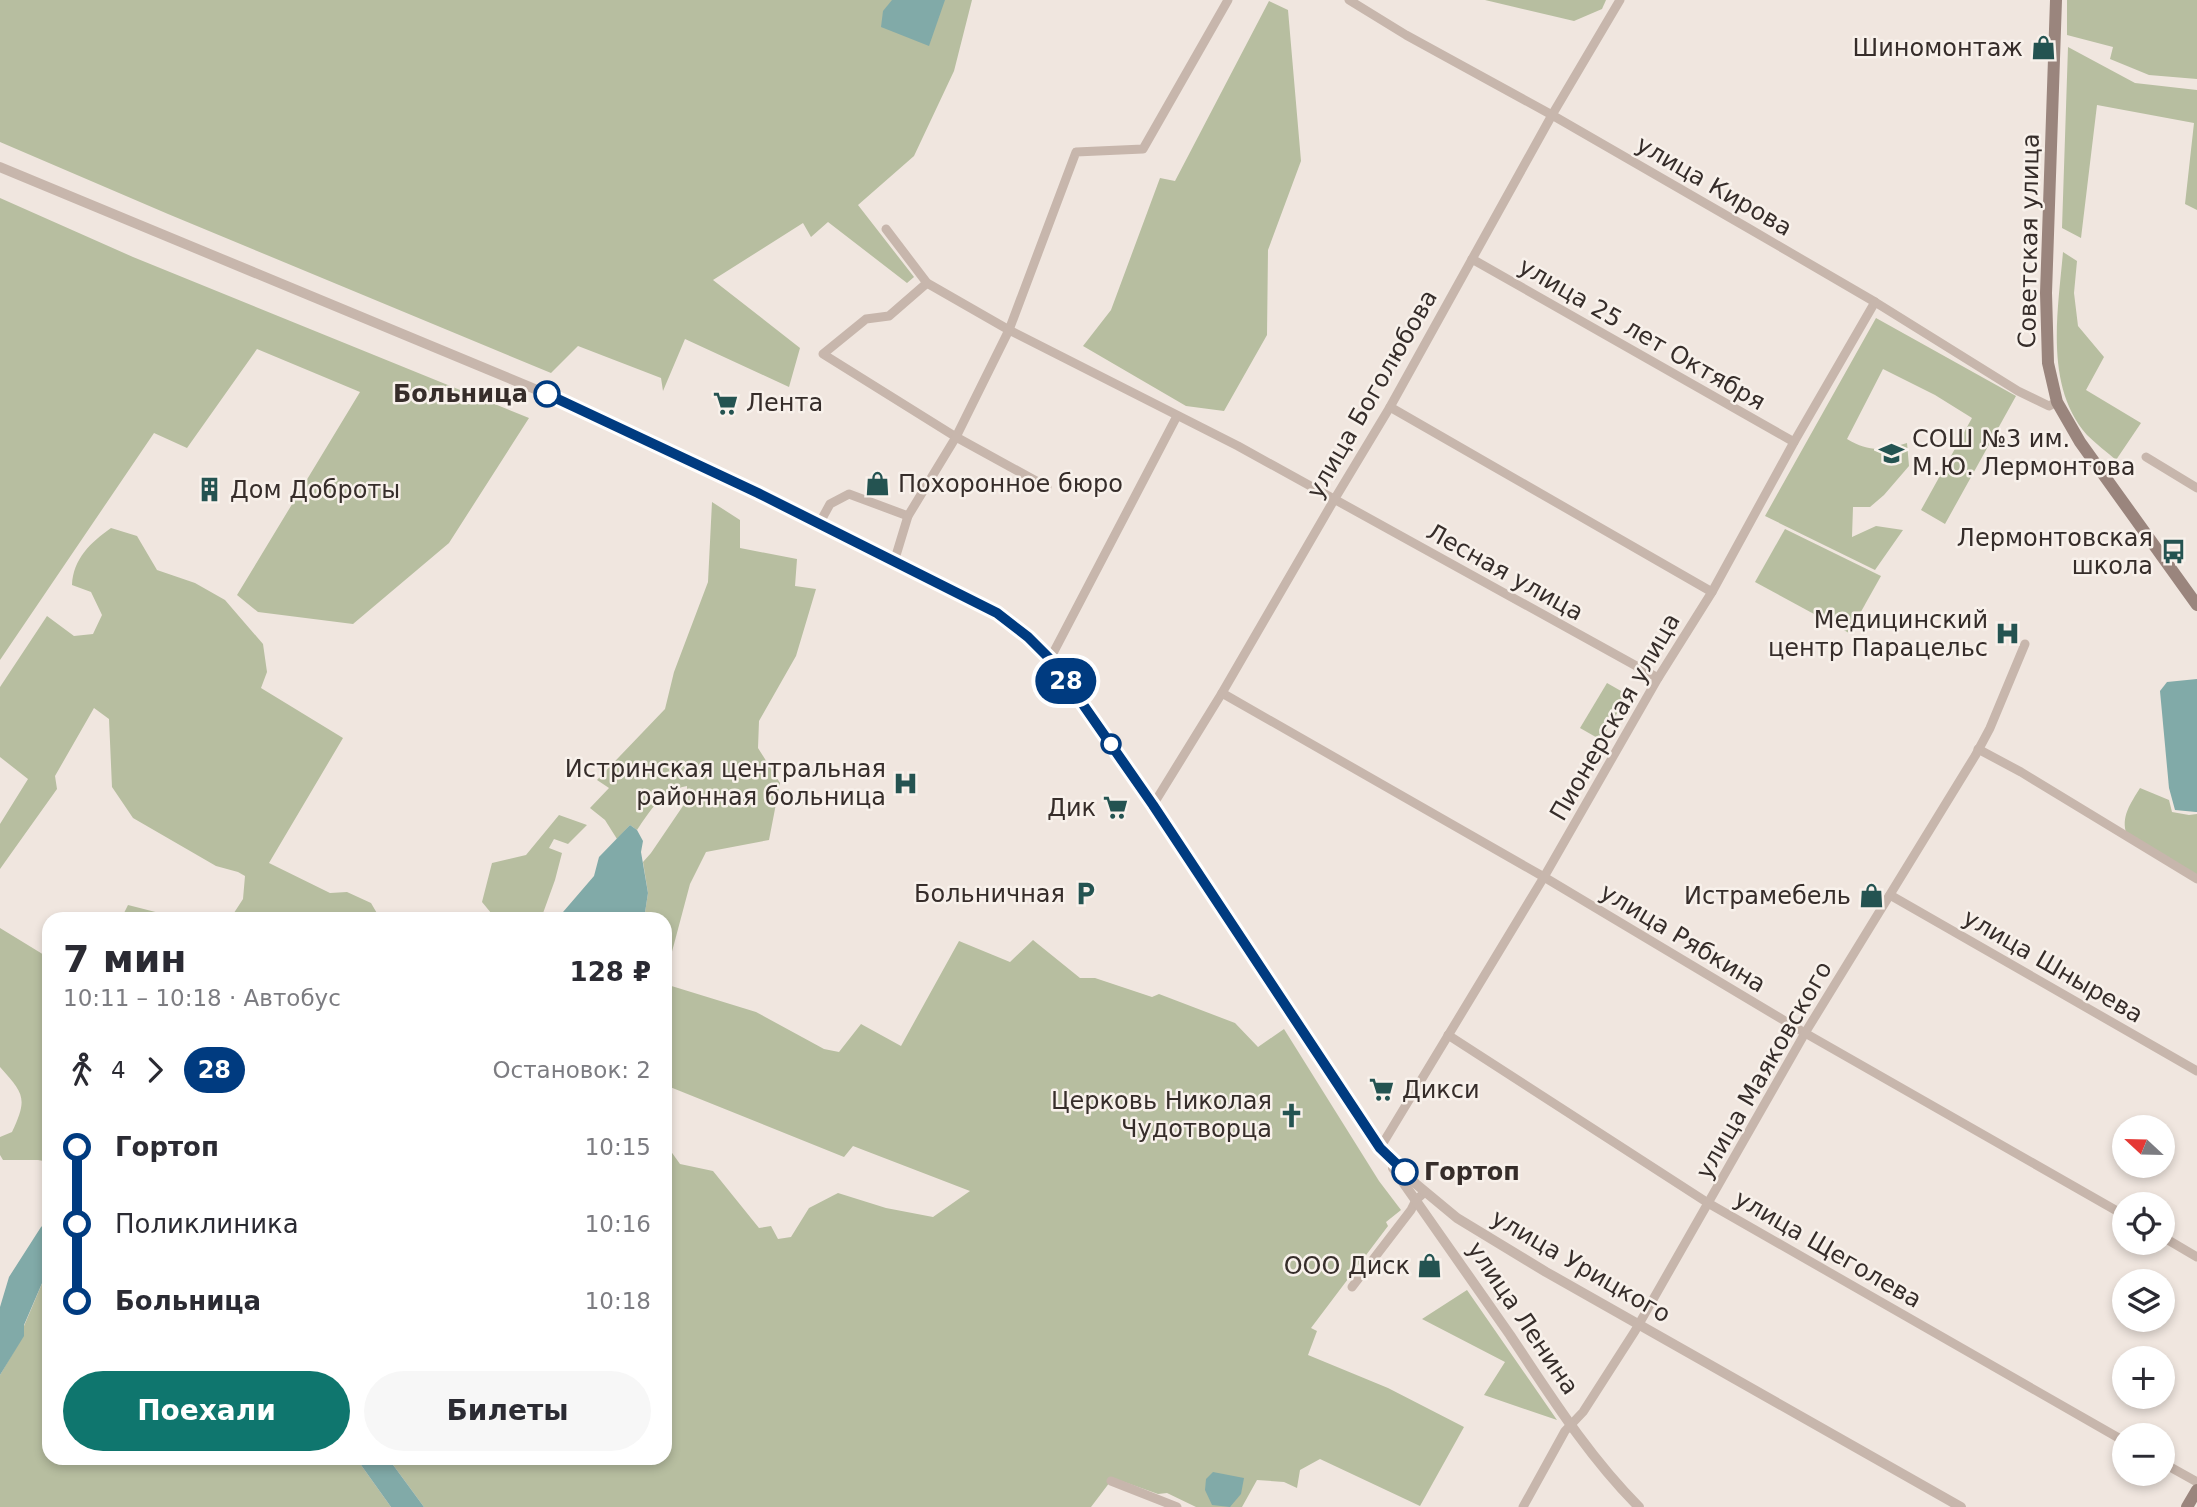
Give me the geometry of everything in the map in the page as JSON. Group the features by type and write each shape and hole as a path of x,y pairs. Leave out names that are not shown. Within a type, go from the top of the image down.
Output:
{"main road":[{"name":"Советская улица","path":"2056,0 2046,293 2048,363 2057,402 2080,442 2197,605"},
{"path":"2187,1507 2197,1490"}],"street":[{"path":"894,562 908,516 956,437 1009,330 1076,152 1143,149 1228,0"},
{"name":"улица Кирова","path":"1349,0 1875,302 2018,391 2049,406 2057,402"},
{"name":"улица Боголюбова","path":"1153,805 1390,407 1552,115 1620,0"},
{"name":"улица Урицкого","path":"0,167 559,399 758,493 997,613 1028,637 1050,659 1153,805 1380,1148 1425,1192 1457,1218 1546,1272 1961,1507"},
{"path":"886,229 927,283 889,316 866,319 823,354 956,437 1047,487"},
{"name":"улица 25 лет Октября","path":"1472,258 1794,442"},
{"name":"Лесная улица","path":"927,283 1009,330 1238,446 1658,678"},
{"name":"Пионерская улица","path":"1380,1148 1544,877 1658,678 1712,592 1875,302"},
{"path":"1390,407 1712,592"},
{"path":"1050,659 1177,416"},
{"path":"2146,457 2197,488"},
{"path":"819,524 830,504 849,494 908,516"},
{"name":"улица Маяковского","path":"1522,1507 1565,1431 1583,1412 1639,1325 1805,1033 1978,749 1990,728 2025,644"},
{"name":"улица Рябкина","path":"1222,693 1544,877 1805,1033 2112,1208"},
{"path":"1978,749 2021,772 2197,879"},
{"name":"улица Шнырева","path":"1890,895 2197,1071"},
{"name":"улица Щеголева","path":"1448,1035 1708,1203 2112,1434"},
{"name":"улица Ленина","path":"1380,1148 1571,1426 1621,1490 1639,1507"},
{"path":"1352,1287 1416,1200 1425,1192"},
{"path":"1435,1227 1434,1212 1446,1212 1457,1218"},
{"path":"2175,1244 2197,1257"},
{"path":"2175,1470 2197,1482"},
{"path":"1111,1482 1177,1507"}],"green space":[{"path":"0,0 972,0 954,71 914,156 858,205 914,277 907,283 828,222 811,237 803,223 713,280 800,348 789,387 685,339 663,391 661,378 578,346 551,373 0,142"},
{"path":"1485,0 1606,0 1602,9 1574,21"},
{"path":"2067,0 2197,0 2197,79 2149,75 2110,59 2113,47 2067,35"},
{"path":"1269,1 1288,10 1301,161 1268,250 1267,335 1224,411 1186,406 1083,346 1111,310 1160,178 1175,181"},
{"path":"2068,47 2135,83 2197,90 2197,210 2185,204 2194,123 2097,105 2081,238 2062,228"},
{"path":"0,198 133,257 529,418 449,543 353,624 258,612 237,595 360,392 257,349 187,448 154,433 0,660"},
{"path":"2063,252 2077,261 2074,293 2078,326 2104,357 2086,390 2141,423 2116,460 2087,435 2073,415 2064,394 2057,347"},
{"path":"1876,318 2016,396 1945,524 1921,510 1972,418 1935,395 1883,369 1847,439 1876,449 1907,443 1909,466 1870,507 1853,507 1852,537 1876,526 1903,530 1875,570 1765,516"},
{"path":"712,502 740,520 740,548 797,559 795,586 816,589 796,656 759,721 758,748 780,783 769,840 706,852 690,884 672,952 672,912 645,912 648,893 643,862 687,800 687,786 670,792 652,809 637,830 630,825 617,839 605,820 590,808 609,788 597,780 665,709 674,672 708,582"},
{"path":"111,528 137,536 157,570 195,583 225,600 263,644 267,672 261,688 343,738 269,863 330,893 347,892 371,903 376,912 235,912 243,899 245,876 216,866 133,818 112,787 109,719 94,708 55,776 57,789 0,869 0,824 28,779 0,757 0,687 47,616 74,636 93,634 102,615 91,592 72,585 80,559 97,539"},
{"path":"1785,529 1881,576 1849,633 1755,582"},
{"path":"1607,683 1628,695 1601,740 1580,728"},
{"path":"2140,788 2169,800 2172,812 2197,814 2197,877 2127,835 2126,816"},
{"path":"559,815 587,825 568,844 554,839 549,848 562,853 543,912 490,912 482,902 492,863 526,855"},
{"path":"128,905 156,912 124,912"},
{"path":"0,928 42,954 42,1161 3,1160 0,1155 0,1137 12,1132 22,1104 19,1090 0,1067"},
{"path":"1033,940 1080,978 1095,978 1152,997 1159,994 1235,1023 1258,1047 1284,1029 1379,1181 1401,1210 1386,1222 1388,1226 1311,1328 1317,1331 1308,1355 1388,1388 1464,1427 1420,1506 1320,1459 1300,1470 1297,1488 1284,1482 1257,1480 1242,1507 1196,1507 1167,1493 1158,1494 1113,1478 1091,1507 424,1507 393,1465 672,1465 672,1153 680,1164 713,1171 759,1228 771,1226 778,1239 791,1237 809,1208 838,1193 886,1208 933,1217 970,1191 853,1146 844,1157 672,1088 672,986 756,1012 824,1049 839,1052 861,1024 901,1046 959,941 1010,962"},
{"path":"42,1284 42,1465 361,1465 391,1507 0,1507 0,1375 23,1336 24,1326"},
{"path":"1467,1290 1557,1420 1484,1395 1505,1362 1422,1319"}],"water":[{"path":"892,0 945,0 929,46 881,27 883,11"},
{"path":"2197,679 2196,812 2175,810 2169,788 2160,691 2167,682"},
{"path":"630,825 637,830 643,841 641,852 648,893 645,912 563,912 594,876 599,857"},
{"path":"41,1227 42,1283 24,1325 24,1336 0,1375 0,1307 9,1277"},
{"path":"361,1465 393,1465 424,1507 391,1507"},
{"path":"1213,1472 1244,1478 1241,1494 1230,1507 1212,1505 1205,1490 1206,1479"}],"bus line":[{"name":"28","path":"547,394 758,493 997,613 1028,637 1050,659 1153,805 1380,1148 1405,1172"}],"place":[{"name":"Шиномонтаж","path":"2043,48"},
{"name":"Больница","path":"547,394"},
{"name":"Лента","path":"726,403"},
{"name":"СОШ №3 им. М.Ю. Лермонтова","path":"1892,453"},
{"name":"Похоронное бюро","path":"878,484"},
{"name":"Дом Доброты","path":"210,490"},
{"name":"Лермонтовская школа","path":"2173,552"},
{"name":"Медицинский центр Парацельс","path":"2008,634"},
{"name":"Истринская центральная районная больница","path":"906,783"},
{"name":"Дик","path":"1116,808"},
{"name":"Больничная","path":"1085,894"},
{"name":"Истрамебель","path":"1871,896"},
{"name":"Дикси","path":"1382,1090"},
{"name":"Церковь Николая Чудотворца","path":"1292,1115"},
{"name":"Гортоп","path":"1405,1172"},
{"name":"ООО Диск","path":"1430,1266"}]}
